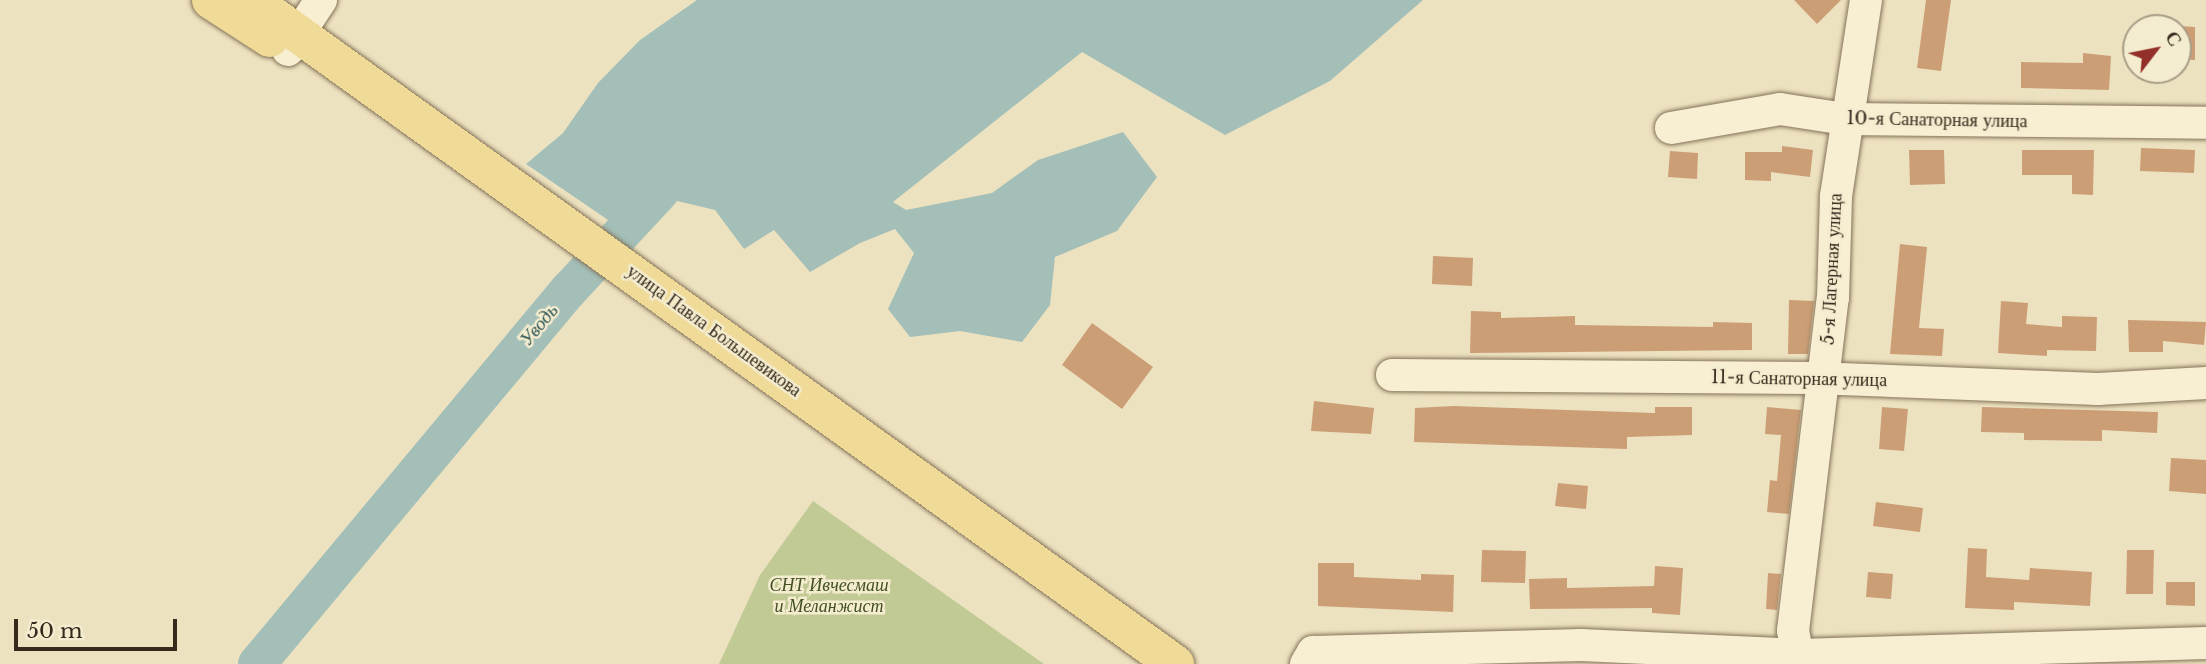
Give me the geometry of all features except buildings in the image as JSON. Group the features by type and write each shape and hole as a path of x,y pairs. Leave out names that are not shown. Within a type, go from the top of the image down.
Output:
{"main road":[{"path":"211,0 293,42 664,305"},
{"path":"251,0 293,42"},
{"name":"улица Павла Большевикова","path":"664,305 1133,664"},
{"name":"улица Павла Большевикова","path":"664,305 1175,664"}],"street":[{"path":"293,42 321,0"},
{"name":"5-я Лагерная улица","path":"1799,660 1793,631 1824,378 1845,119 1866,0"},
{"name":"10-я Санаторная улица","path":"1671,128 1780,109 1845,119 2206,123"},
{"name":"11-я Санаторная улица","path":"1392,375 1824,378 2098,389 2206,383"},
{"path":"1306,664 1313,652 1581,645 1799,660 2206,643"}],"green space":[{"name":"СНТ Ивчесмаш и Меланжист","path":"813,501 1044,664 719,664 760,575"}],"water":[{"path":"697,0 1423,0 1330,81 1225,135 1082,52 893,202 906,210 992,193 1038,160 1123,132 1157,177 1117,231 1055,257 1050,305 1022,342 960,331 910,337 888,309 914,253 895,229 860,243 810,272 774,230 744,249 715,210 673,200 633,237 526,164 563,133 598,83 640,40"}],"waterway":[{"name":"Уводь","path":"257,664 568,291 660,192"}]}
